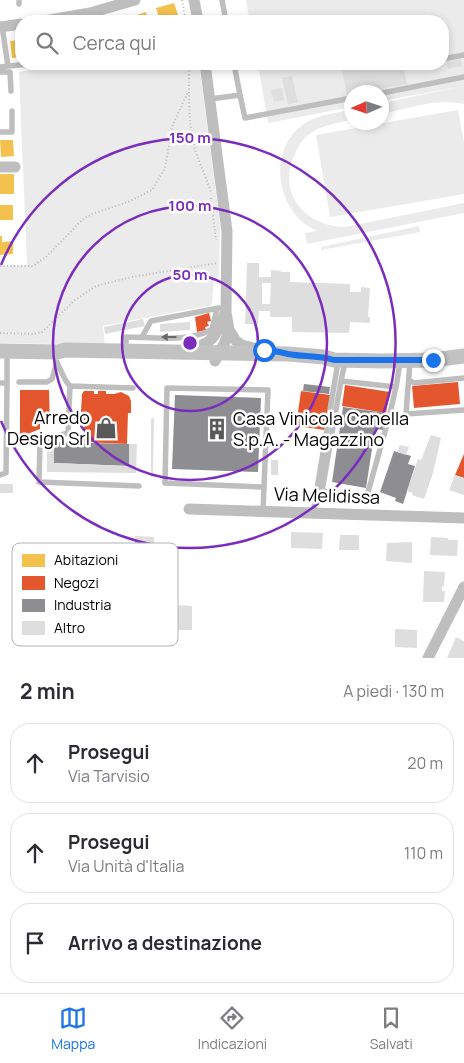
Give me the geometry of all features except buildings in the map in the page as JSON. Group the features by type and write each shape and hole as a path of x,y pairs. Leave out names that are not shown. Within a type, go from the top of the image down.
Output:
{"main road":[{"path":"57,357 65,350 126,350 184,351 219,356 324,363 339,360"},
{"path":"3,351 57,357 288,354 339,360 405,361 464,356"}],"street":[{"path":"82,15 135,0"},
{"path":"194,0 197,15"},
{"path":"1,26 15,25"},
{"path":"206,70 227,231 223,309 217,335 219,356"},
{"path":"0,167 15,167"},
{"path":"223,309 229,330 236,341 249,348 279,351 288,354"},
{"path":"219,356 229,330"},
{"path":"184,351 197,348 217,335"},
{"name":"Via Melidissa","path":"189,508 464,518"},
{"path":"428,658 464,587"}],"lane":[{"path":"222,0 225,15"},
{"path":"1,26 8,66"},
{"path":"449,58 464,55"},
{"path":"0,67 15,65"},
{"path":"235,70 244,118 344,99"},
{"path":"0,72 10,72 10,91"},
{"path":"389,92 464,77"},
{"path":"210,99 240,94"},
{"path":"0,132 12,132 12,111"},
{"path":"126,350 126,336 192,337 206,334 212,329 223,309"},
{"path":"142,337 151,321 223,309"},
{"path":"0,475 6,473 3,351"},
{"path":"19,382 47,382 52,379 57,357"},
{"path":"57,357 64,380 70,386 133,388"},
{"path":"339,360 341,381 322,491 366,496 405,361"},
{"path":"313,513 339,360"},
{"path":"405,361 409,380 406,414 464,410"},
{"path":"409,380 414,383 464,378"},
{"path":"341,381 396,387"},
{"path":"70,386 68,433 40,441 39,482 139,486"},
{"path":"262,511 268,390 167,388 165,483 263,487"}],"path":[{"path":"182,0 185,15"},
{"path":"190,70 189,89 194,148 211,193 217,245"},
{"path":"0,266 33,266 46,257 83,219 128,202 152,190 165,168 174,124 189,89"},
{"path":"0,333 33,334 42,332 75,300 96,286 132,277 221,262"}],"shaded area":[{"path":"246,0 464,0 464,104 454,102 433,103 389,112 389,102 459,87 389,100 389,85 344,85 344,108 268,123 259,70 449,70 449,15 249,15"},
{"path":"32,70 200,70 220,224 219,278 214,278 212,305 103,326 105,345 0,343 0,266 27,265 19,72"},
{"path":"458,110 464,143 464,194 330,217 316,135 344,130 389,130 389,122"},
{"path":"344,111 344,122 318,129 306,137 299,146 290,168 289,181 292,194 298,205 307,214 318,221 345,227 464,203 464,213 307,244 305,233 317,231 304,224 290,207 284,194 280,167 288,142 296,131 312,119"},
{"path":"419,226 420,232 321,250 321,247"}],"place":[{"name":"Arredo Design Srl","path":"106,428"},
{"name":"Casa Vinicola Canella S.p.A. - Magazzino","path":"217,429"}],"route":[{"path":"264,350 324,357 334,360 433,360"}]}
